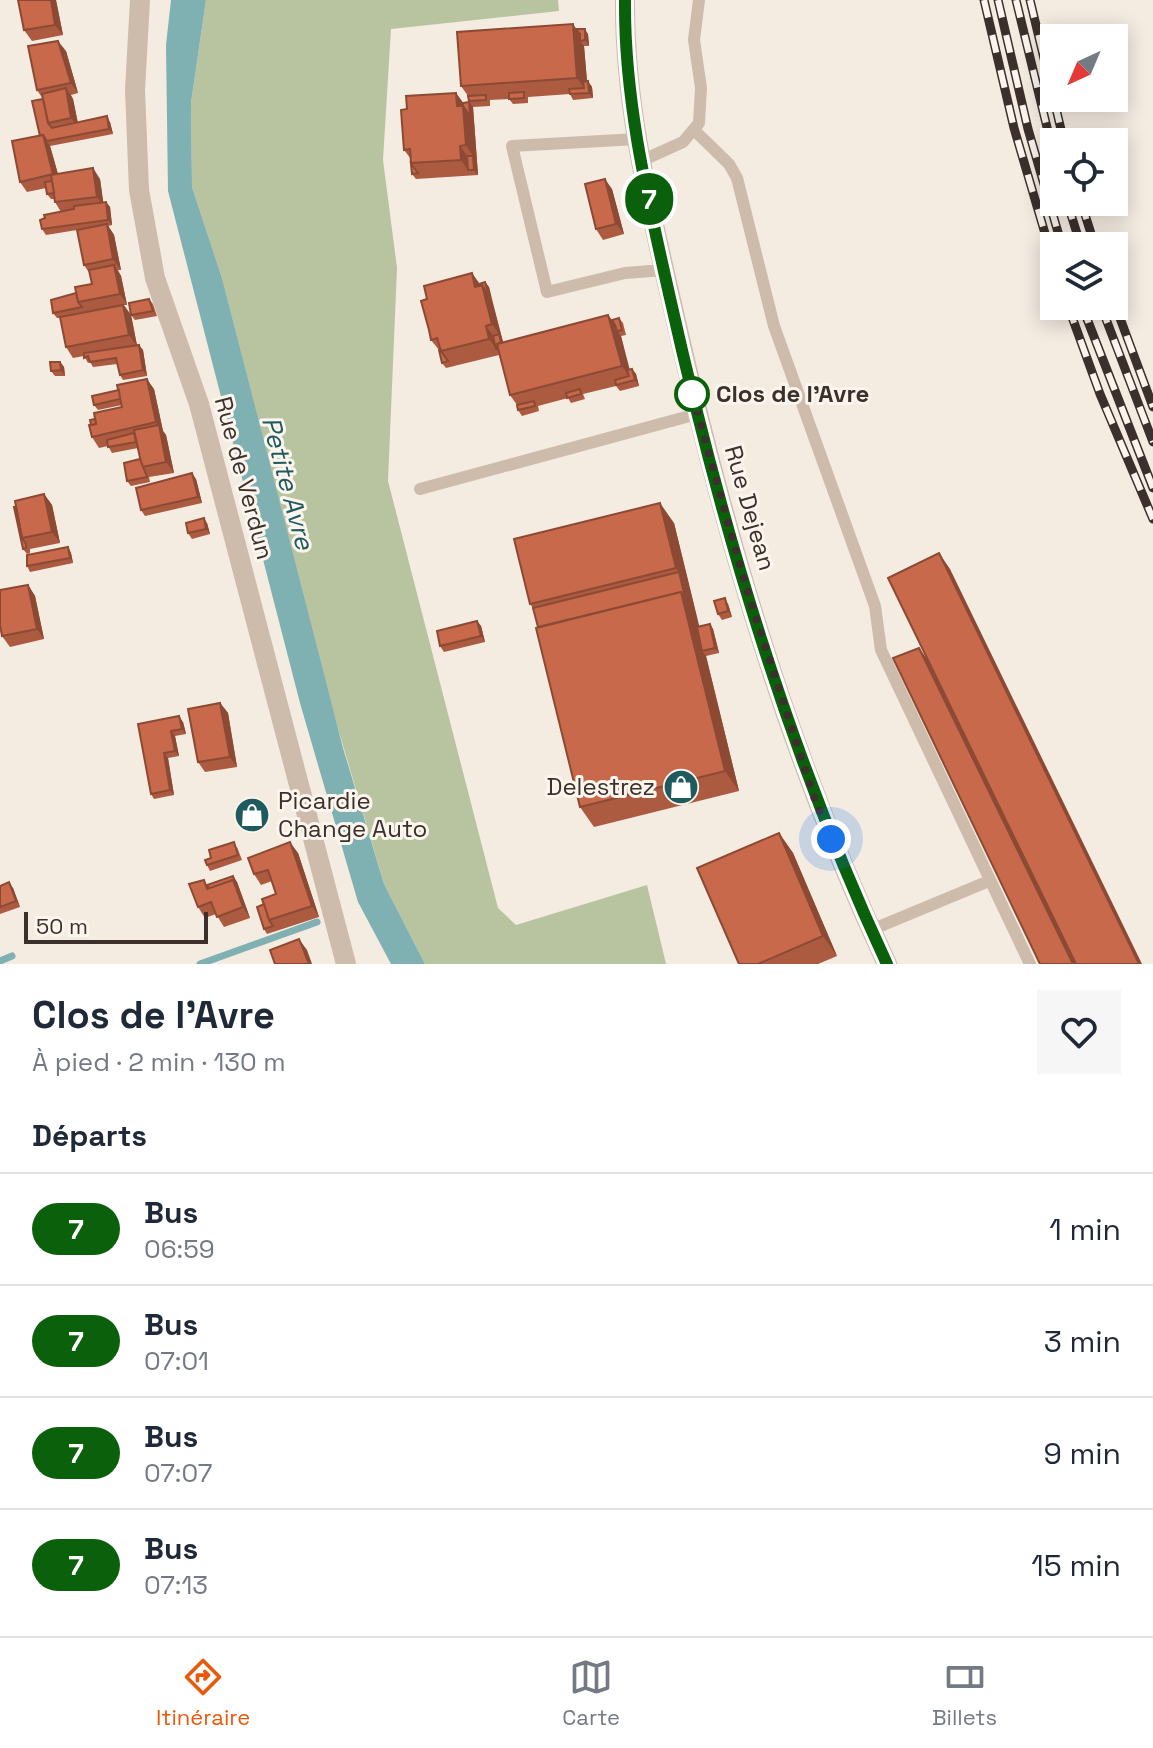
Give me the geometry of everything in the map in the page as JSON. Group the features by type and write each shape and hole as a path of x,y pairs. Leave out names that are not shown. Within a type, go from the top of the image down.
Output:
{"street":[{"name":"Rue de Verdun","path":"140,0 135,90 139,190 155,278 199,404 346,964"},
{"name":"Rue Dejean","path":"625,0 628,83 637,139 697,414 742,573 813,794 887,964"}],"lane":[{"path":"641,161 683,142 699,123 701,88 694,40 699,0"},
{"path":"694,130 729,164 737,178 774,326 875,606 881,650 1030,964"},
{"path":"637,139 512,146 547,292 625,273 664,270"},
{"path":"420,489 697,414"},
{"path":"871,930 989,881"}],"green space":[{"path":"206,0 558,0 559,11 391,29 383,160 397,268 388,481 498,908 516,925 647,885 666,964 425,964 384,884 331,705 222,278 192,187 191,103"}],"water":[{"path":"171,0 206,0 191,103 192,187 222,278 343,748 384,884 425,964 391,964 358,902 300,703 168,191 166,45"}],"building":[{"path":"18,0 51,0 55,25 24,30"},
{"path":"573,24 577,78 461,86 457,32"},
{"path":"576,29 585,29 585,40 580,41"},
{"path":"58,41 71,83 37,90 28,46"},
{"path":"588,81 589,93 570,94 569,89 584,88 583,82"},
{"path":"66,88 71,118 48,123 42,94"},
{"path":"524,92 524,98 509,99 509,93"},
{"path":"456,93 457,106 463,106 466,145 460,146 461,160 411,163 410,149 404,150 401,110 407,109 406,96"},
{"path":"486,95 486,100 469,101 468,96"},
{"path":"43,99 52,128 107,116 109,129 47,141 43,135 40,136 32,101"},
{"path":"469,102 470,116 463,106 463,103"},
{"path":"43,135 53,174 20,182 12,141"},
{"path":"467,156 473,156 474,170 468,170"},
{"path":"93,168 97,197 55,202 51,175"},
{"path":"605,179 616,224 596,229 585,184"},
{"path":"52,181 54,193 47,194 45,182"},
{"path":"106,202 108,220 42,229 40,220 45,218 44,215 74,209 74,206"},
{"path":"107,224 113,259 84,265 77,230"},
{"path":"114,265 120,294 78,302 75,287 92,284 89,270"},
{"path":"472,273 475,287 482,285 492,324 486,326 489,339 441,351 437,338 431,340 421,301 427,299 424,286"},
{"path":"76,293 82,307 53,313 51,300"},
{"path":"149,299 153,311 131,315 129,303"},
{"path":"123,305 129,335 66,347 60,317"},
{"path":"608,315 622,366 510,395 497,344"},
{"path":"619,318 622,330 617,331 612,320"},
{"path":"499,334 501,342 496,349 493,336"},
{"path":"139,345 143,370 120,375 116,358 90,362 88,356 84,358 84,353"},
{"path":"440,349 448,361 442,363"},
{"path":"50,362 60,362 61,370 51,371"},
{"path":"632,369 635,380 616,385 615,380 629,376 627,370"},
{"path":"147,379 156,422 92,437 89,425 96,424 94,413 122,407 117,385"},
{"path":"580,389 581,394 567,398 566,393"},
{"path":"119,390 120,399 94,405 92,396"},
{"path":"534,401 535,406 518,410 517,405"},
{"path":"159,425 166,462 142,467 134,430"},
{"path":"134,433 136,442 108,447 107,440"},
{"path":"140,459 147,477 127,481 124,463"},
{"path":"192,473 198,497 141,510 136,488"},
{"path":"44,494 52,532 22,538 15,501"},
{"path":"660,503 676,568 530,604 514,539"},
{"path":"14,507 26,544 23,549"},
{"path":"204,518 206,529 188,533 186,523"},
{"path":"68,547 70,558 27,566 27,555"},
{"path":"939,553 1139,964 1076,964 888,578"},
{"path":"679,572 685,597 681,592 538,627 533,608"},
{"path":"28,585 37,629 2,636 0,590"},
{"path":"681,592 725,771 580,807 536,628"},
{"path":"725,598 728,611 718,614 714,601"},
{"path":"477,621 481,636 440,646 437,631"},
{"path":"710,624 715,648 702,651 697,627"},
{"path":"919,648 1073,964 1040,964 893,658"},
{"path":"220,703 230,757 198,762 188,709"},
{"path":"179,716 182,729 171,731 175,751 164,753 170,790 151,794 138,724"},
{"path":"779,833 823,936 758,964 739,964 697,868"},
{"path":"234,842 238,855 207,865 205,860 211,858 209,850"},
{"path":"290,842 312,906 269,920 262,899 276,894 268,870 254,874 248,858"},
{"path":"233,876 236,886 233,880 209,889 207,885"},
{"path":"204,880 207,889 233,880 243,907 217,917 211,902 198,907 189,884"},
{"path":"9,882 16,901 0,907 0,886"},
{"path":"264,904 273,926 264,929 257,907"},
{"path":"299,939 309,964 275,964 270,950"}],"waterway":[{"path":"200,964 317,922"},
{"path":"0,961 12,956"}],"railway":[{"path":"984,0 1014,128 1045,232"},
{"path":"998,0 1028,129 1058,232"},
{"path":"1016,0 1047,128"},
{"path":"1030,0 1061,128"},
{"path":"1071,216 1077,232"},
{"path":"1085,216 1091,232"},
{"path":"1073,320 1100,394 1153,519"},
{"path":"1087,320 1153,488"},
{"path":"1106,320 1153,442"},
{"path":"1121,320 1153,407"}],"bus line":[{"name":"7","path":"625,0 628,83 637,139 696,410 729,531 813,794 849,885 887,964"}],"place":[{"name":"Clos de l'Avre","path":"692,394"},
{"name":"Delestrez","path":"681,787"},
{"name":"Picardie Change Auto","path":"252,815"}],"route":[{"path":"692,394 689,382 746,587 813,794 831,839"}],"water label":[{"name":"Petite Avre","path":"288,483"}]}
